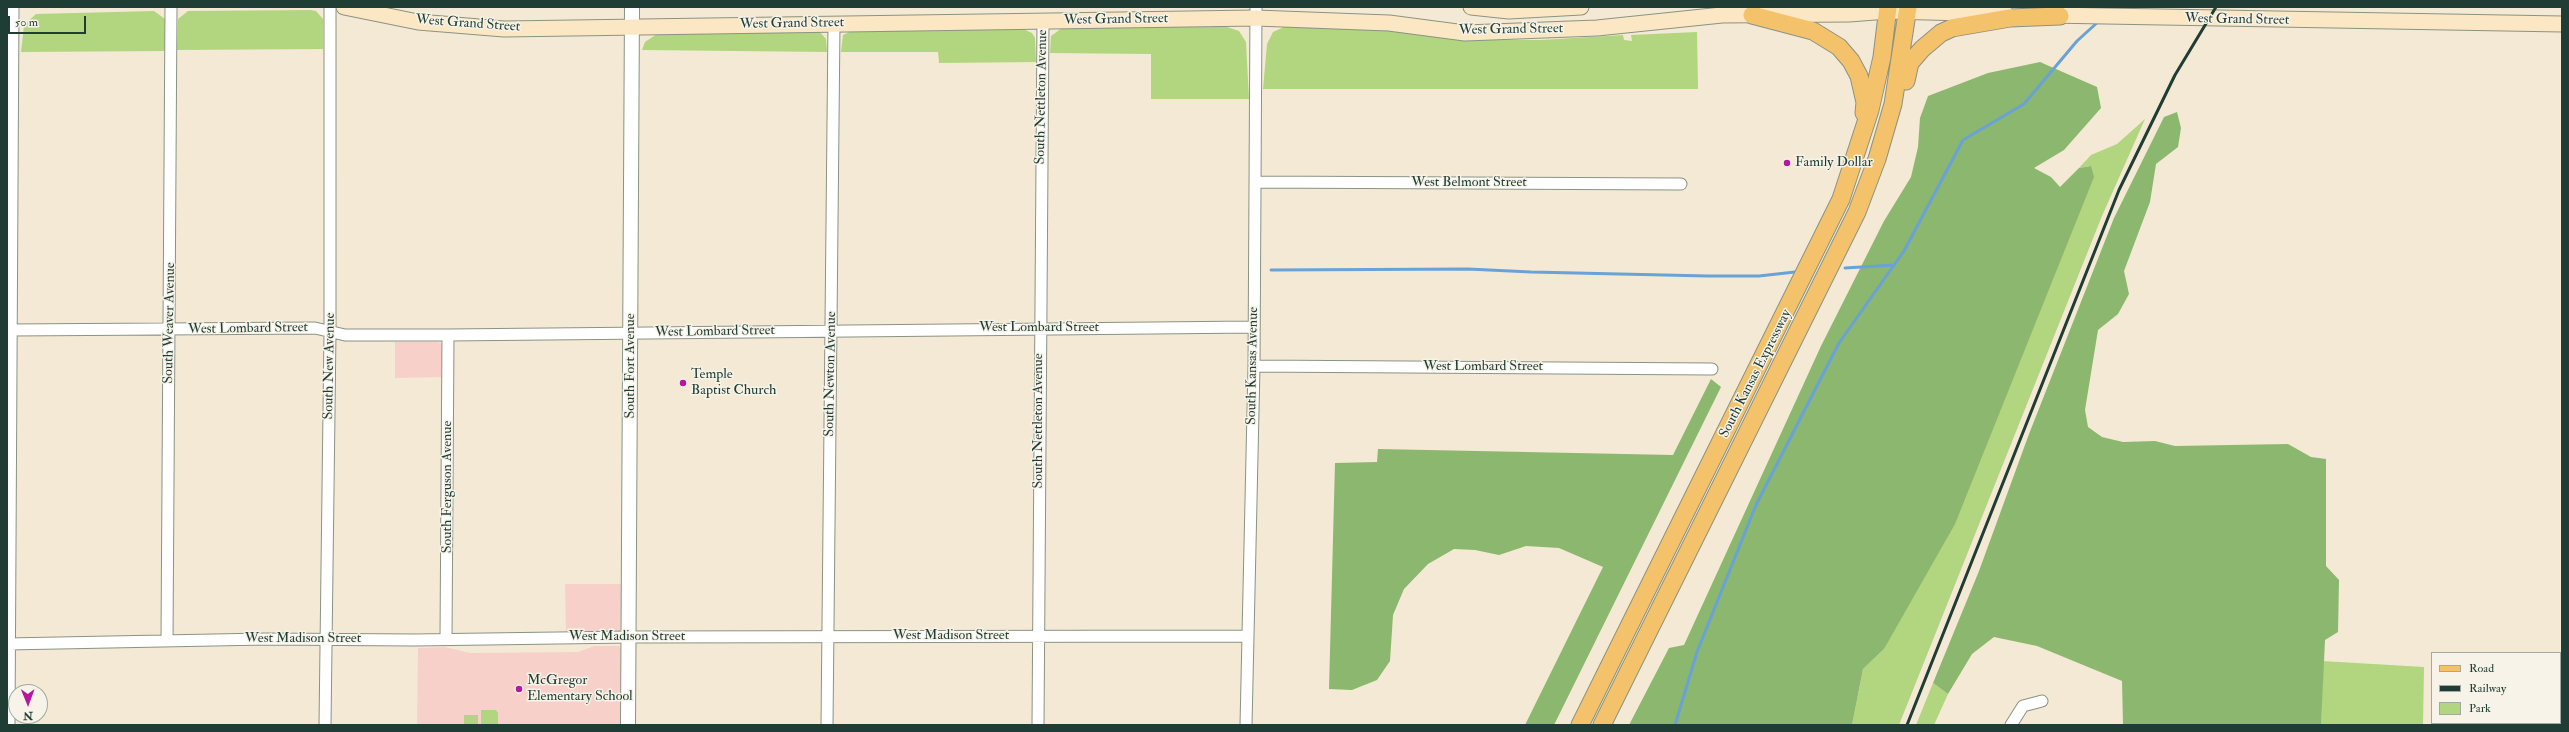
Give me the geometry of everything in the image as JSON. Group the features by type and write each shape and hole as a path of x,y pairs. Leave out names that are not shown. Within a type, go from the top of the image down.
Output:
{"main road":[{"name":"West Grand Street","path":"344,7 418,22 504,29 1043,21 1256,13 1389,23 1465,33 1597,28 1722,15 1849,14 1885,8 2055,11 2154,18 2562,24"},
{"name":"West Grand Street","path":"1471,7 1509,11 1581,7"},
{"name":"South Kansas Expressway","path":"1580,725 1826,234 1860,146 1879,73 1885,8"},
{"name":"South Kansas Expressway","path":"1602,725 1842,245 1864,194 1883,141 1897,85 1908,9"},
{"path":"1883,141 1899,113 1910,63 1922,49 1941,33 1952,28 2055,11"},
{"path":"1752,15 1814,31 1832,41 1844,52 1858,76 1864,94 1860,146"}],"street":[{"path":"9,725 11,330 9,317 13,7"},
{"name":"South Weaver Avenue","path":"167,640 171,7"},
{"name":"South New Avenue","path":"325,725 330,333 330,7"},
{"name":"South Fort Avenue","path":"628,725 632,333 632,7"},
{"name":"South Kansas Avenue","path":"1246,725 1254,366 1253,327 1256,182 1256,13"},
{"name":"South Nettleton Avenue","path":"1038,725 1043,21"},
{"name":"South Newton Avenue","path":"827,725 834,23"},
{"name":"West Belmont Street","path":"1256,182 1681,184"},
{"name":"West Lombard Street","path":"11,330 315,328 345,336 1253,327"},
{"name":"South Ferguson Avenue","path":"446,639 448,335"},
{"name":"West Lombard Street","path":"1254,366 1712,369"},
{"name":"West Madison Street","path":"9,644 167,640 629,637 1247,636"},
{"path":"2011,725 2023,706 2042,701"}],"shaded area":[{"path":"395,342 437,342 443,344 445,377 395,378"},
{"path":"565,584 623,584 620,632 566,633"},
{"name":"McGregor Elementary School","path":"594,646 619,646 621,649 621,725 417,725 418,648 445,647 470,653 578,652"}],"green space":[{"path":"154,11 165,19 167,51 21,52 24,25 36,14"},
{"path":"188,11 316,11 323,19 323,49 177,50 178,19"},
{"path":"1362,25 1473,40 1541,40 1623,35 1624,40 1632,41 1631,35 1697,32 1698,89 1263,89 1267,44 1273,32 1284,27"},
{"path":"1224,26 1239,31 1246,42 1249,99 1151,99 1151,54 1050,53 1051,36 1062,28"},
{"path":"1021,28 1032,33 1035,38 1036,62 939,63 938,52 841,52 843,35 854,30"},
{"path":"819,31 826,39 827,52 642,50 645,42 657,34"},
{"path":"2040,62 2097,87 2101,108 2064,150 2034,168 2051,177 2060,187 2079,168 2091,166 2094,177 1955,524 1884,649 1863,669 1852,725 1629,725 1669,648 1684,645 1821,346 1884,221 1911,177 1918,147 1920,118 1928,96 1988,73"},
{"path":"2177,112 2181,128 2178,147 2156,164 2150,202 2124,271 2129,294 2118,314 2098,330 2085,410 2088,427 2102,437 2123,442 2155,441 2175,446 2288,444 2311,457 2326,459 2326,566 2339,580 2338,632 2325,640 2321,725 2123,725 2122,681 2037,646 1994,637 1972,654 1948,694 1933,683 1979,571 2029,434 2114,218 2164,117"},
{"path":"2145,119 2102,216 1899,725 1852,725 1863,669 1884,649 2090,166 2079,168 2091,155 2117,144"},
{"path":"1711,379 1721,387 1554,725 1525,725 1603,567 1559,548 1526,546 1499,555 1475,550 1454,549 1428,564 1404,589 1393,615 1390,661 1377,680 1352,690 1329,689 1335,463 1377,462 1378,449 1673,455"},
{"path":"2322,661 2424,667 2423,725 2321,725"},
{"path":"1933,683 1948,694 1934,725 1916,725"},
{"path":"481,710 496,710 498,713 498,725 481,725"},
{"path":"464,715 478,715 478,725 464,725"},
{"path":"2449,724 2543,724 2543,725"}],"waterway":[{"path":"2109,11 2113,7"},
{"path":"1675,725 1697,652 1756,505 1839,343 1904,251 1963,140 2024,104 2077,41 2099,21"},
{"path":"1845,268 1894,265"},
{"path":"1271,270 1468,269 1708,276 1759,276 1795,272"}],"railway":[{"path":"1907,725 2119,190 2175,75 2216,7"}],"place":[{"name":"Family Dollar","path":"1787,163"},
{"name":"Temple Baptist Church","path":"683,383"},
{"name":"McGregor Elementary School","path":"519,689"}]}
